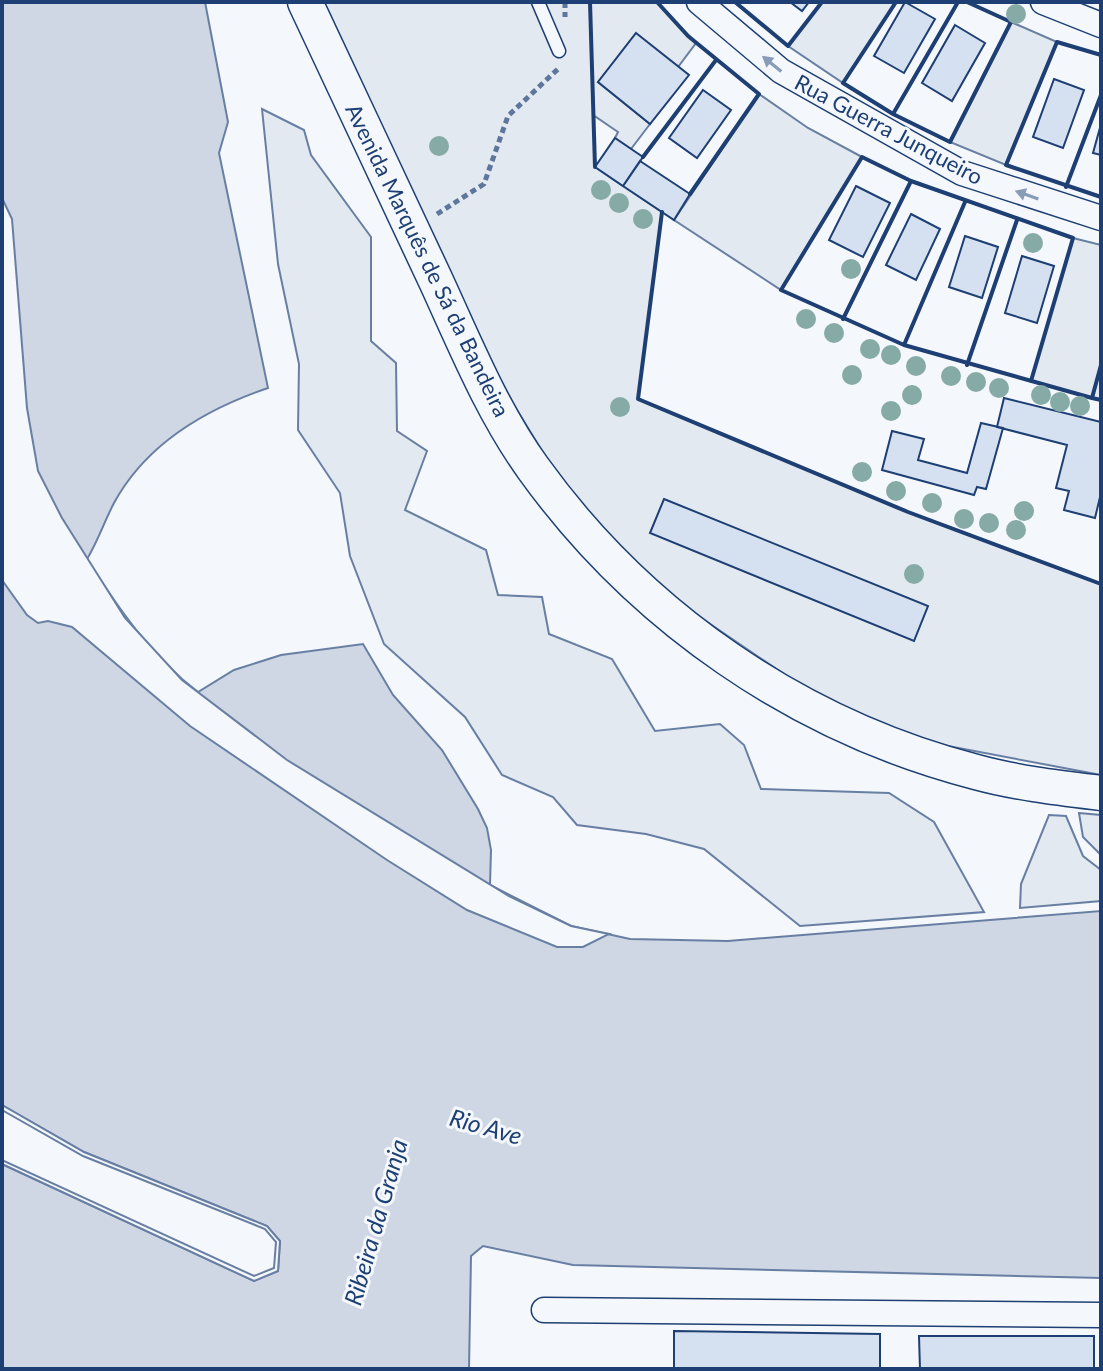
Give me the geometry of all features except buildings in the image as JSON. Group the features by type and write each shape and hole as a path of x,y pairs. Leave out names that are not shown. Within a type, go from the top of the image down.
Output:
{"main road":[{"name":"Avenida Marquês de Sá da Bandeira","path":"305,2 490,396 532,466 588,539 662,609 747,672 807,709 904,751 978,773 1101,793"}],"street":[{"name":"Rua Guerra Junqueiro","path":"699,2 781,71 962,173 1101,218"},
{"path":"1043,2 1101,25"},
{"path":"544,1310 1101,1315"}],"lane":[{"path":"538,2 563,55"}],"path":[{"path":"565,2 566,31"},
{"path":"412,230 484,184 508,116 563,55"}],"shaded area":[{"path":"324,2 657,2 696,43 678,67 636,34 598,82 650,124 631,149 615,138 618,132 593,115 595,167 662,212 638,399 908,512 1101,584 1101,775 911,739 819,698 672,598 595,522 545,456 506,392"},
{"path":"822,2 896,2 843,83 788,46"},
{"path":"1011,22 1057,42 1006,165 950,142"},
{"path":"759,94 808,128 862,157 781,290 674,220"},
{"path":"262,109 304,130 311,155 371,237 371,341 396,363 397,431 427,451 405,510 486,550 498,595 542,597 549,634 612,659 655,731 720,724 744,745 761,789 889,793 934,822 984,912 800,926 704,849 646,834 577,825 553,797 502,775 465,717 384,644 350,556 340,493 298,430 299,364 278,264"},
{"path":"1073,238 1101,245 1101,400 1031,381"},
{"path":"1079,813 1101,815 1101,855 1083,837"},
{"path":"1049,815 1066,816 1083,856 1101,870 1101,901 1020,908 1021,884"}],"water":[{"path":"2,2 205,2 228,122 219,153 268,388 200,418 160,446 127,482 87,559 151,647 198,692 234,670 281,655 363,644 393,695 442,750 478,809 487,828 491,850 490,885 571,926 630,939 728,941 1101,911 1101,1278 573,1265 483,1246 471,1256 469,1369 2,1369 2,1164 254,1281 278,1271 280,1241 267,1226 84,1152 2,1105"}],"pier":[{"path":"2,198 12,219 27,408 38,471 62,518 125,618 182,680 287,760 509,896 571,926 609,934 583,947 557,947 467,910 387,860 190,726 72,627 48,621 38,623 27,615 2,580"},
{"path":"2,1105 84,1152 267,1226 280,1241 278,1271 254,1281 2,1164 2,1160 254,1276 274,1268 276,1242 265,1229 83,1156 2,1110"}],"wall":[{"path":"590,2 595,167"},
{"path":"657,2 688,36 759,94 690,194"},
{"path":"735,2 788,46 822,2"},
{"path":"896,2 843,83 893,114 950,142 1011,22 967,2"},
{"path":"893,114 958,2"},
{"path":"1101,55 1057,42 1006,165 1101,197"},
{"path":"643,157 716,60"},
{"path":"1066,187 1101,95"},
{"path":"1031,381 1073,238 911,181 862,157 781,290 904,345 1092,398"},
{"path":"843,319 911,181"},
{"path":"904,345 965,202"},
{"path":"662,212 638,399 908,512 1101,584"},
{"path":"967,365 1017,220"},
{"path":"1101,365 1092,398 1101,400"}],"water label":[{"name":"Rio Ave","path":"486,1126"},
{"name":"Ribeira da Granja","path":"375,1222"}]}
